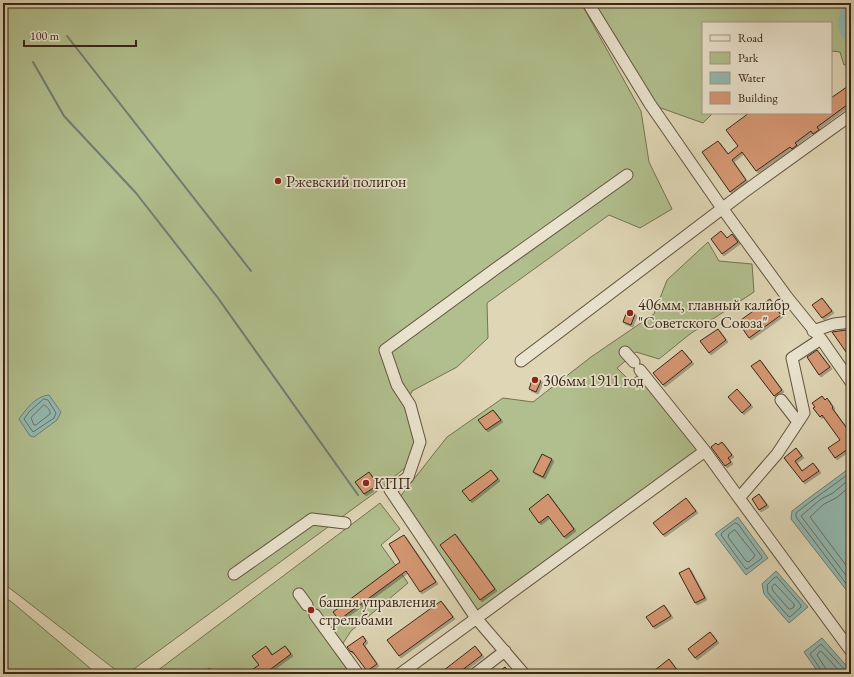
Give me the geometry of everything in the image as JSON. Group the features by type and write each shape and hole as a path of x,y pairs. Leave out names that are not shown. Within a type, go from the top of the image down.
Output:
{"lane":[{"path":"588,3 650,104 722,208 851,382"},
{"path":"521,361 722,208 851,115"},
{"path":"524,674 476,618 390,490 408,477 420,442 410,404 397,385 385,350 627,175"},
{"path":"739,498 777,454 804,413 792,358 817,335 834,324 851,322"},
{"path":"625,352 705,452 851,651"},
{"path":"781,400 798,422"},
{"path":"406,672 476,618 705,452"},
{"path":"234,574 312,519 344,523"},
{"path":"299,594 307,605"},
{"path":"315,615 358,674"},
{"path":"475,674 504,651"}],"green space":[{"path":"3,3 581,3 641,111 649,162 672,209 640,228 609,215 487,303 488,338 457,367 412,391 405,407 416,440 406,467 376,492 127,674 121,674 3,583"},
{"path":"591,3 851,3 851,64 844,65 840,52 832,51 832,22 702,22 702,114 712,114 703,123 658,107"},
{"path":"708,242 719,261 752,264 754,292 690,334 659,359 636,352 617,368 630,381 640,374 701,451 477,614 399,498 447,437 503,398 533,402 591,357 654,314 667,280"},
{"path":"380,503 400,529 381,545 408,583 351,631 336,654 351,674 214,674 210,668 196,674 153,674"},
{"path":"3,596 13,603 97,674 3,674"}],"water":[{"path":"49,395 61,412 57,420 34,437 30,436 19,419 36,400"},
{"path":"851,467 851,596 791,519 792,511"},
{"path":"738,517 768,558 746,575 715,534"},
{"path":"776,571 808,607 789,623 764,594 762,584"},
{"path":"822,638 851,671 851,674 819,674 804,652"}],"building":[{"path":"851,84 851,102 817,127 819,130 813,134 811,131 795,143 797,145 792,149 790,147 756,171 742,152 732,160 746,180 730,192 702,152 718,141 728,154 738,146 726,130 748,114 832,114 832,97"},
{"path":"721,231 727,238 732,234 738,242 722,254 711,239"},
{"path":"822,298 832,311 822,318 812,305"},
{"path":"770,299 781,315 749,338 738,322"},
{"name":"406мм, главный калибр \"Советского Союза\"","path":"627,311 635,314 631,325 623,322"},
{"path":"718,329 726,340 709,353 700,341"},
{"path":"846,330 851,337 851,359 832,332"},
{"path":"682,350 692,362 663,385 653,373"},
{"path":"817,350 830,367 819,375 807,357"},
{"path":"760,360 782,390 774,396 751,366"},
{"name":"306мм 1911 год","path":"533,377 541,381 536,392 529,389"},
{"path":"737,389 751,405 742,413 728,397"},
{"path":"822,396 825,400 827,398 833,407 832,408 851,434 851,447 835,458 828,448 840,440 822,415 820,417 813,408 815,407 812,403"},
{"path":"493,410 501,420 486,430 478,420"},
{"path":"722,442 732,455 728,458 731,462 725,466 711,447 716,443 718,445"},
{"path":"796,448 802,456 795,461 802,471 813,463 819,471 803,482 784,458"},
{"path":"542,454 552,459 543,477 533,472"},
{"path":"491,470 498,479 470,501 462,491"},
{"name":"КПП","path":"369,472 378,485 364,494 355,482"},
{"path":"548,494 574,529 564,537 548,516 539,523 529,509"},
{"path":"759,494 767,505 759,510 752,499"},
{"path":"686,498 696,511 663,535 653,523"},
{"path":"455,534 495,589 480,600 440,545"},
{"path":"404,535 436,582 420,592 406,571 339,620 333,612 400,562 389,544"},
{"path":"689,568 705,598 695,603 679,573"},
{"path":"441,601 453,617 399,656 387,640"},
{"path":"664,605 671,616 653,627 646,617"},
{"path":"710,632 717,641 695,658 688,649"},
{"path":"363,636 366,641 363,644 377,664 367,671 352,651 351,652 347,647"},
{"path":"266,646 272,655 285,646 291,654 264,674 246,674 259,665 252,656"},
{"path":"475,646 482,655 457,674 439,674"},
{"path":"669,659 680,674 650,674"},
{"path":"505,667 511,674 496,674"}],"waterway":[{"path":"851,3 845,17 846,29 851,38"},
{"path":"67,36 251,271"},
{"path":"33,62 64,116 136,193 218,298 358,495"}],"place":[{"name":"Ржевский полигон","path":"278,181"},
{"name":"406мм, главный калибр \"Советского Союза\"","path":"630,313"},
{"name":"306мм 1911 год","path":"535,380"},
{"name":"КПП","path":"366,483"},
{"name":"башня управления стрельбами","path":"311,610"}]}
